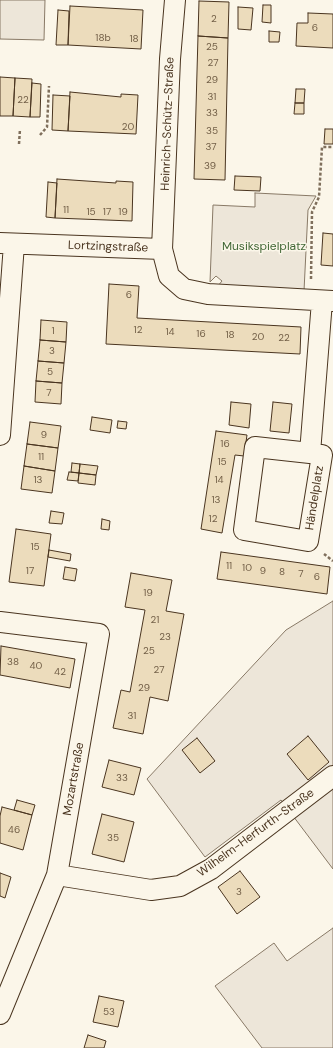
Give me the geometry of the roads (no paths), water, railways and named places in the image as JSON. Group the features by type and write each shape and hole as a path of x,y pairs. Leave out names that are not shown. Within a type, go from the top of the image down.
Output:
{"street":[{"name":"Heinrich-Schütz-Straße","path":"162,249 170,58 176,0"},
{"name":"Lortzingstraße","path":"7,244 162,249 169,276 184,289 208,294 322,300"},
{"path":"0,435 7,244"},
{"name":"Händelplatz","path":"310,453 322,300"},
{"name":"Händelplatz","path":"255,447 310,453 322,456 308,541 244,530 255,447"},
{"name":"Mozartstraße","path":"0,622 99,634 57,875 1,1010"},
{"name":"Wilhelm-Herfurth-Straße","path":"57,875 151,890 180,886 211,869 333,776"}],"park label":[{"name":"Musikspielplatz","path":"264,247"}]}
